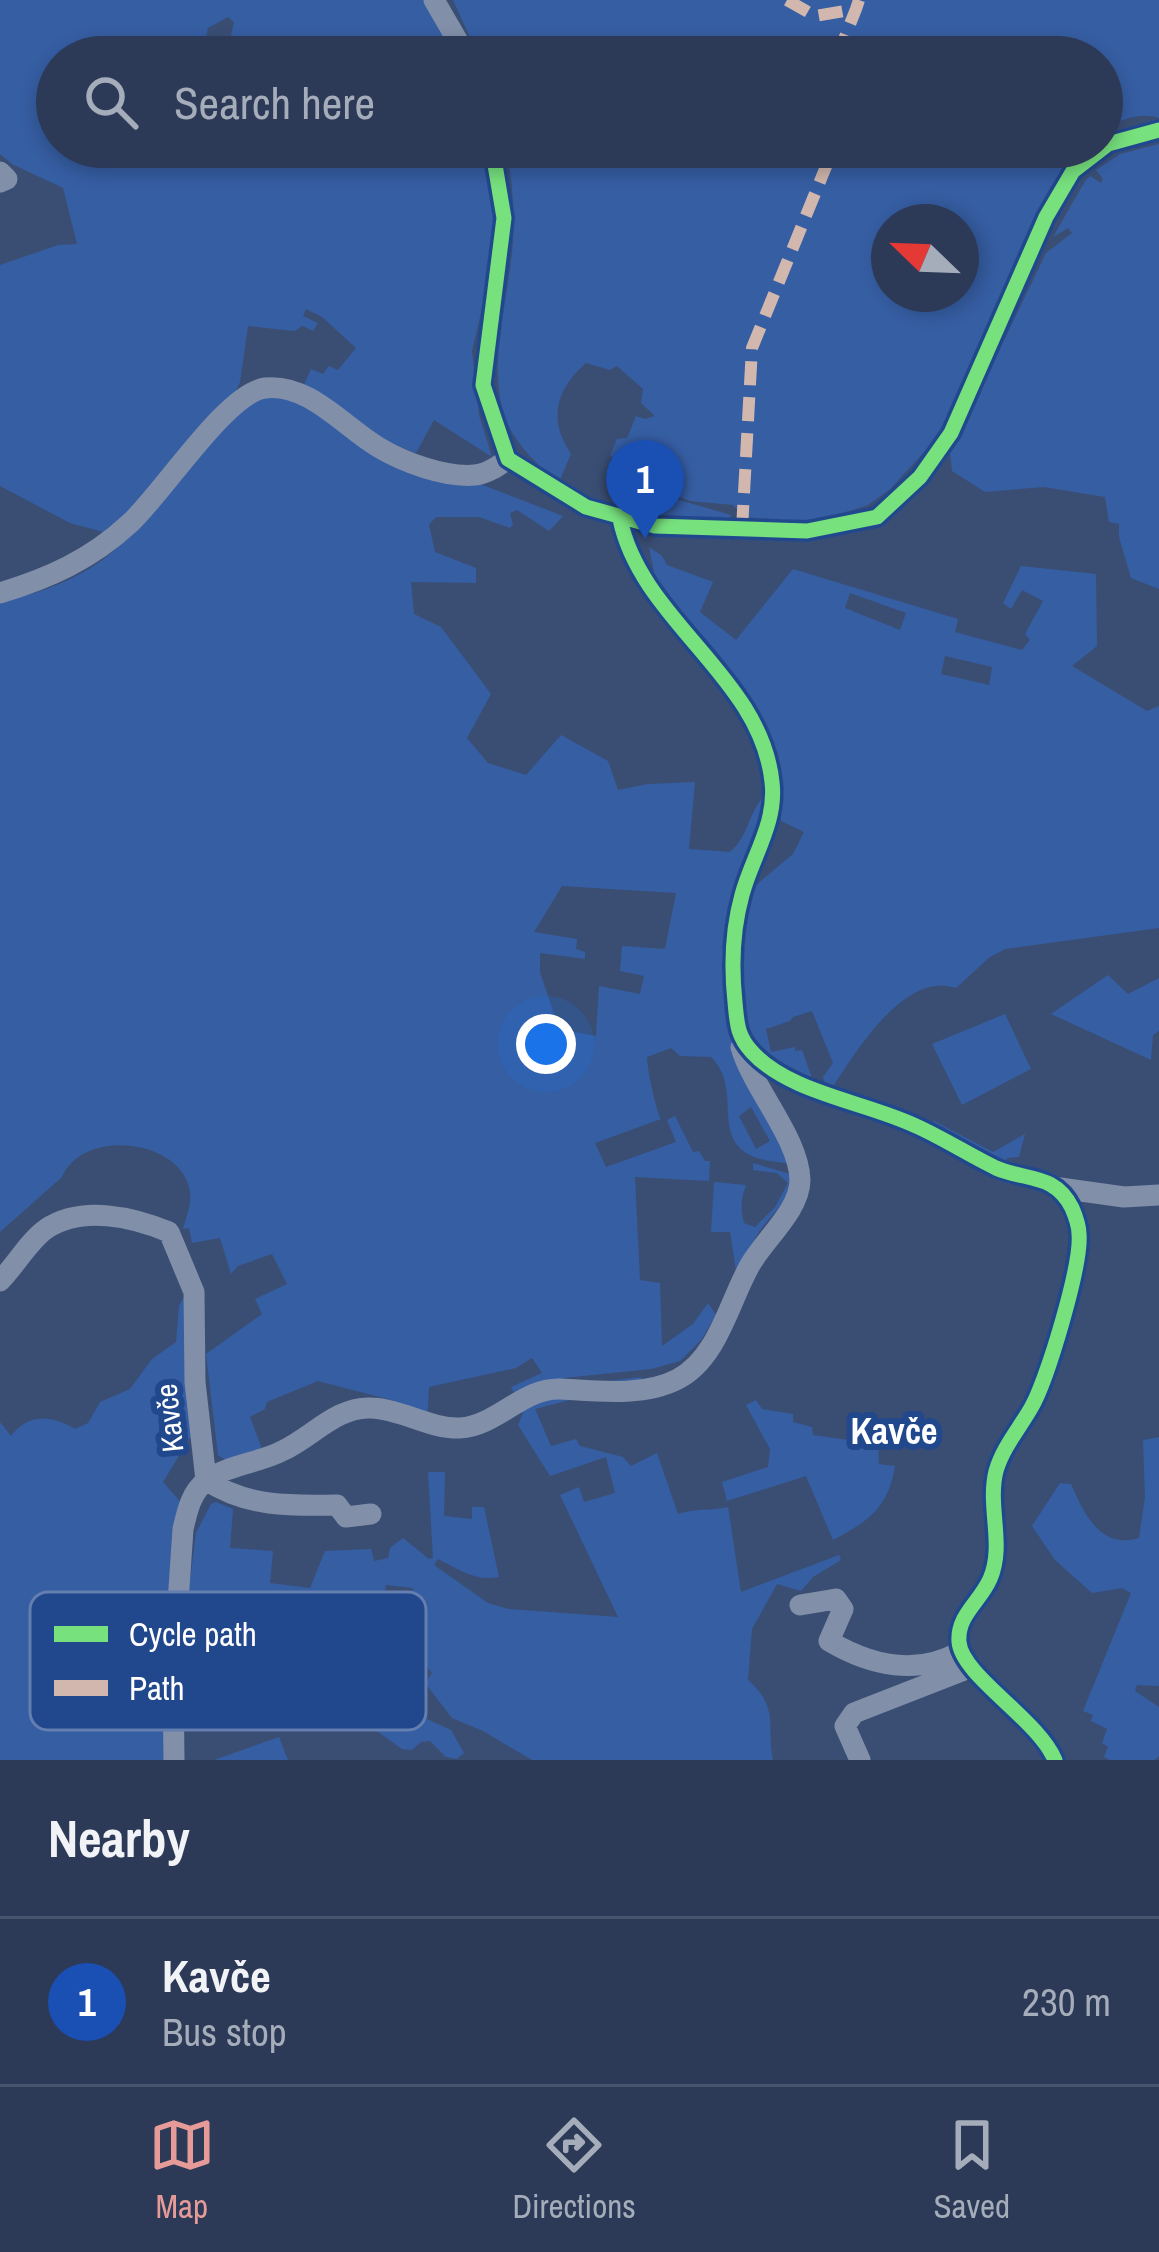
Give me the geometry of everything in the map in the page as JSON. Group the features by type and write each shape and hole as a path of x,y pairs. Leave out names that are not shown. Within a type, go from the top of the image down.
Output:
{"street":[{"path":"434,0 455,36"},
{"path":"1123,140 1159,130"},
{"path":"496,168 504,218 483,385 508,459 586,507 620,519 655,526 807,531 877,517 920,477 951,433 1046,217 1077,168"},
{"path":"0,172 7,178 0,182"},
{"path":"0,593 60,574 94,553 132,522 235,403 263,388 292,392 323,407 379,448 431,469 474,476 508,459"},
{"path":"179,1592 188,1507 206,1480 283,1451 344,1413 368,1407 460,1428 481,1424 538,1392 630,1390 675,1381 691,1370 720,1329 757,1252 796,1201 800,1182 796,1160 747,1065 738,1035 732,945 743,890 770,818 770,763 740,700 634,562 620,519"},
{"path":"738,1035 779,1074 914,1125 1001,1170 1042,1177 1060,1188 1093,1195 1159,1195"},
{"path":"1054,1760 1037,1731 966,1659 958,1636 963,1617 990,1579 996,1553 992,1496 997,1469 1043,1382 1075,1265 1080,1235 1060,1188"},
{"name":"Kavče","path":"0,1281 46,1229 94,1215 143,1221 169,1232 194,1292 196,1382 206,1480 224,1492 258,1503 337,1505 346,1517 371,1514"},
{"path":"800,1605 836,1599 843,1609 829,1641 883,1663 909,1669 966,1659"},
{"path":"860,1760 845,1726 854,1713 966,1659"},
{"path":"174,1730 174,1760"}],"shaded area":[{"path":"0,0 426,0 446,36 231,36 234,22 228,17 208,28 206,36 36,36 36,168 488,168 494,229 489,279 472,351 479,415 492,457 434,420 416,453 400,447 304,385 311,369 323,374 329,366 338,370 356,348 306,309 303,316 318,323 313,331 302,326 295,331 248,326 233,398 107,533 70,523 0,486 0,265 58,245 77,244 63,188 0,154"},
{"path":"453,0 1159,0 1159,118 1123,120 1123,36 469,36"},
{"path":"1159,144 1159,589 1131,578 1119,524 1109,522 1105,497 1044,487 985,492 952,471 950,453 1046,253 1072,233 1068,228 1053,237 1085,181 1090,176 1101,183 1099,168 1123,168 1123,153"},
{"path":"509,168 1064,168 1050,188 974,367 937,438 889,490 868,505 831,517 795,521 745,517 733,505 690,501 626,476 628,470 610,455 617,439 627,438 636,416 655,416 641,403 643,389 617,366 610,370 586,363 567,384 557,417 571,454 559,482 538,464 509,427 498,383 514,228"},
{"path":"288,396 475,482 563,516 549,531 517,510 510,513 510,528 479,517 436,517 429,525 435,552 476,568 476,583 411,582 414,614 441,627 491,694 467,738 488,763 526,775 561,735 608,761 618,790 695,782 689,849 730,852 763,797 728,1000 788,1163 759,1159 742,1150 729,1122 722,1072 711,1057 680,1056 671,1048 647,1057 661,1119 595,1143 606,1167 676,1142 667,1120 675,1116 693,1152 699,1151 710,1161 709,1181 635,1177 640,1280 660,1283 662,1346 693,1324 708,1303 716,1315 680,1361 651,1369 564,1378 516,1397 511,1387 542,1373 532,1358 516,1368 429,1387 427,1423 408,1417 395,1401 318,1381 267,1402 265,1409 250,1417 268,1465 236,1468 218,1455 206,1354 262,1314 255,1299 287,1284 272,1254 238,1266 231,1274 220,1238 192,1243 189,1228 183,1229 190,1192 183,1174 170,1160 131,1146 90,1151 73,1161 62,1177 0,1232 0,602 58,584 99,562 127,538 245,407 263,397","holes":["562,886 676,893 665,949 622,946 620,971 644,976 640,994 599,986 596,1036 559,1029 540,972 540,953 585,959 585,952 576,949 577,939 534,932","751,1107 770,1141 756,1149 739,1116"]},
{"path":"630,486 731,515 729,519 652,514 623,507"},
{"path":"649,547 667,565 713,582 700,612 736,640 793,569 958,619 955,632 1022,650 1043,601 1022,590 1011,609 1003,603 1021,566 1096,574 1097,646 1072,666 1147,711 1159,706 1159,928 1005,949 956,988 937,986 901,1002 870,1034 834,1085 826,1086 823,1077 833,1063 812,1011 793,1017 766,1029 771,1052 802,1050 813,1081 773,1069 747,1031 744,919 756,885 793,854 804,832 781,821 780,782 656,582","holes":["850,593 906,613 900,630 845,608","945,656 992,667 989,685 941,674"]},
{"path":"1108,975 1128,994 1159,978 1159,1031 1153,1035 1151,1060 1051,1014"},
{"path":"1005,1014 1031,1069 962,1105 932,1044"},
{"path":"934,1121 993,1152 1025,1134 1019,1157 1007,1158 1004,1165 927,1124"},
{"path":"753,1163 790,1174 790,1183 737,1277 730,1232 711,1232 714,1182 746,1185 744,1223 755,1227 775,1207 788,1183 777,1173 753,1170"},
{"path":"187,1291 203,1428 189,1439 163,1482 191,1514 183,1592 30,1592 30,1730 170,1730 167,1760 0,1760 0,1422 11,1436 33,1420 57,1421 75,1429 88,1423 100,1402 130,1389 152,1359 176,1342 179,1306"},
{"path":"642,1377 640,1382 535,1409 551,1446 576,1439 580,1446 623,1457 631,1466 657,1453 678,1514 728,1507 741,1592 839,1555 841,1560 813,1577 801,1591 777,1584 752,1629 748,1680 768,1709 773,1760 532,1760 452,1718 426,1684 432,1673 426,1666 426,1592 386,1585 385,1592 189,1592 196,1533 216,1502 233,1509 230,1548 273,1551 270,1583 310,1588 325,1551 371,1549 374,1561 388,1558 390,1548 403,1538 433,1558 428,1472 445,1472 444,1516 472,1519 472,1507 484,1507 499,1577 475,1576 438,1559 434,1565 488,1603 509,1609 618,1617 560,1495 579,1487 584,1502 615,1493 606,1457 550,1476 518,1425 523,1413 518,1409 584,1384"},
{"path":"756,1400 762,1409 793,1414 793,1422 812,1427 813,1435 855,1441 856,1434 878,1439 879,1464 895,1466 875,1512 833,1540 806,1476 727,1501 722,1482 768,1467 770,1449 746,1405"},
{"path":"1159,1437 1159,1686 1137,1685 1135,1691 1159,1707 1159,1756 1155,1760 1110,1760 1104,1757 1108,1747 1102,1743 1107,1729 1083,1711 1131,1593 1122,1588 1092,1593 1055,1560 1032,1526 1060,1483 1071,1484 1088,1517 1104,1534 1114,1539 1139,1538 1145,1497 1143,1440"},
{"path":"426,1719 451,1730 464,1753 457,1759 446,1757 430,1741 412,1750 402,1749 375,1730 426,1730"},
{"path":"279,1737 288,1760 214,1760"}],"marked path":[{"path":"787,0 815,16 856,9 859,0"},
{"path":"845,36 856,9"},
{"path":"742,529 752,348 825,168"}],"cycle path":[{"path":"1123,140 1159,130"},
{"path":"496,168 504,218 483,385 508,459 586,507 655,526 807,531 877,517 920,477 951,433 1046,217 1077,168"},
{"path":"620,519 632,555 651,588 747,711 763,744 772,782 771,812 742,895 733,948 736,1016 743,1040 768,1066 807,1087 916,1126 996,1168 1048,1183 1065,1197 1076,1217 1075,1270 1054,1349 1038,1394 996,1471 994,1566 959,1632 963,1655 973,1669 1033,1729 1055,1760"}],"place":[{"name":"Kavče","path":"645,539"}],"district":[{"name":"Kavče","path":"894,1431"}]}
